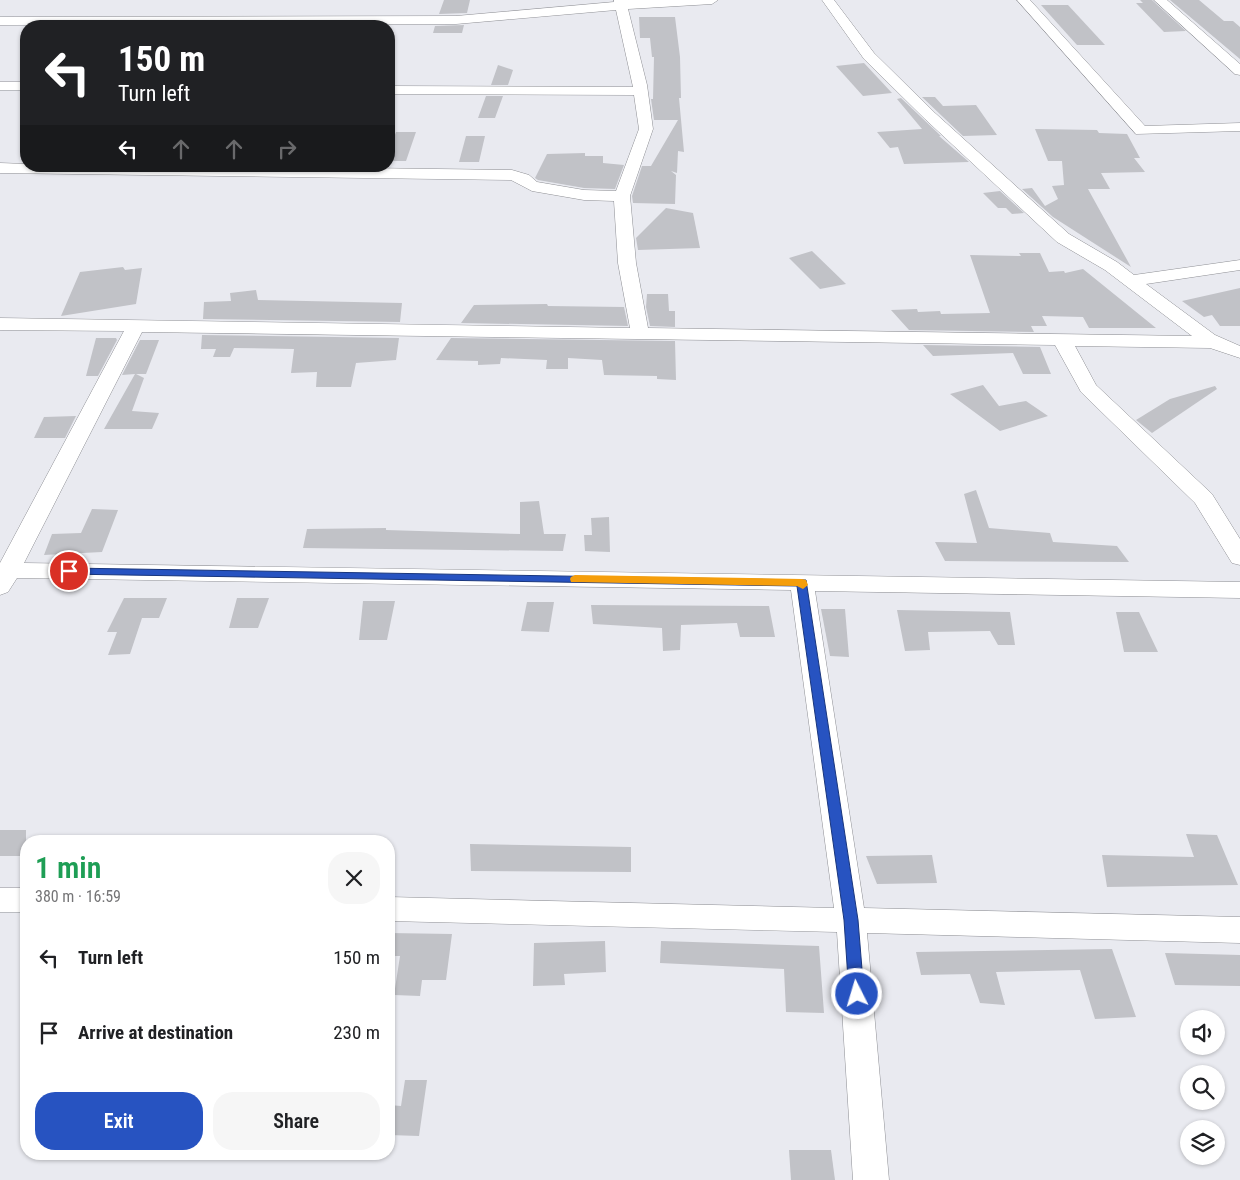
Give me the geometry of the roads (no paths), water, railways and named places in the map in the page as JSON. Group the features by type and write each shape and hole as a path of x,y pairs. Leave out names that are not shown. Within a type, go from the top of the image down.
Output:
{"street":[{"path":"395,22 456,20 620,3 712,0"},
{"path":"828,0 869,56 930,116 1063,238 1111,266 1212,342 1240,352"},
{"path":"1024,0 1141,131 1240,127"},
{"path":"1160,0 1240,72"},
{"path":"620,3 641,91 646,129 622,196 628,262 640,334"},
{"path":"0,21 20,20"},
{"path":"22,20 102,20"},
{"path":"0,86 20,86"},
{"path":"395,90 641,91"},
{"path":"0,168 20,168"},
{"path":"395,172 512,175 523,178 532,186 584,195 622,196"},
{"path":"1131,281 1240,266"},
{"path":"0,324 1212,342 1240,339"},
{"path":"136,326 3,576 802,583 1240,590"},
{"path":"1062,340 1088,388 1204,499 1240,558"},
{"path":"802,583 851,920 871,1180"},
{"path":"0,900 20,900"},
{"path":"395,909 1240,930"}]}
